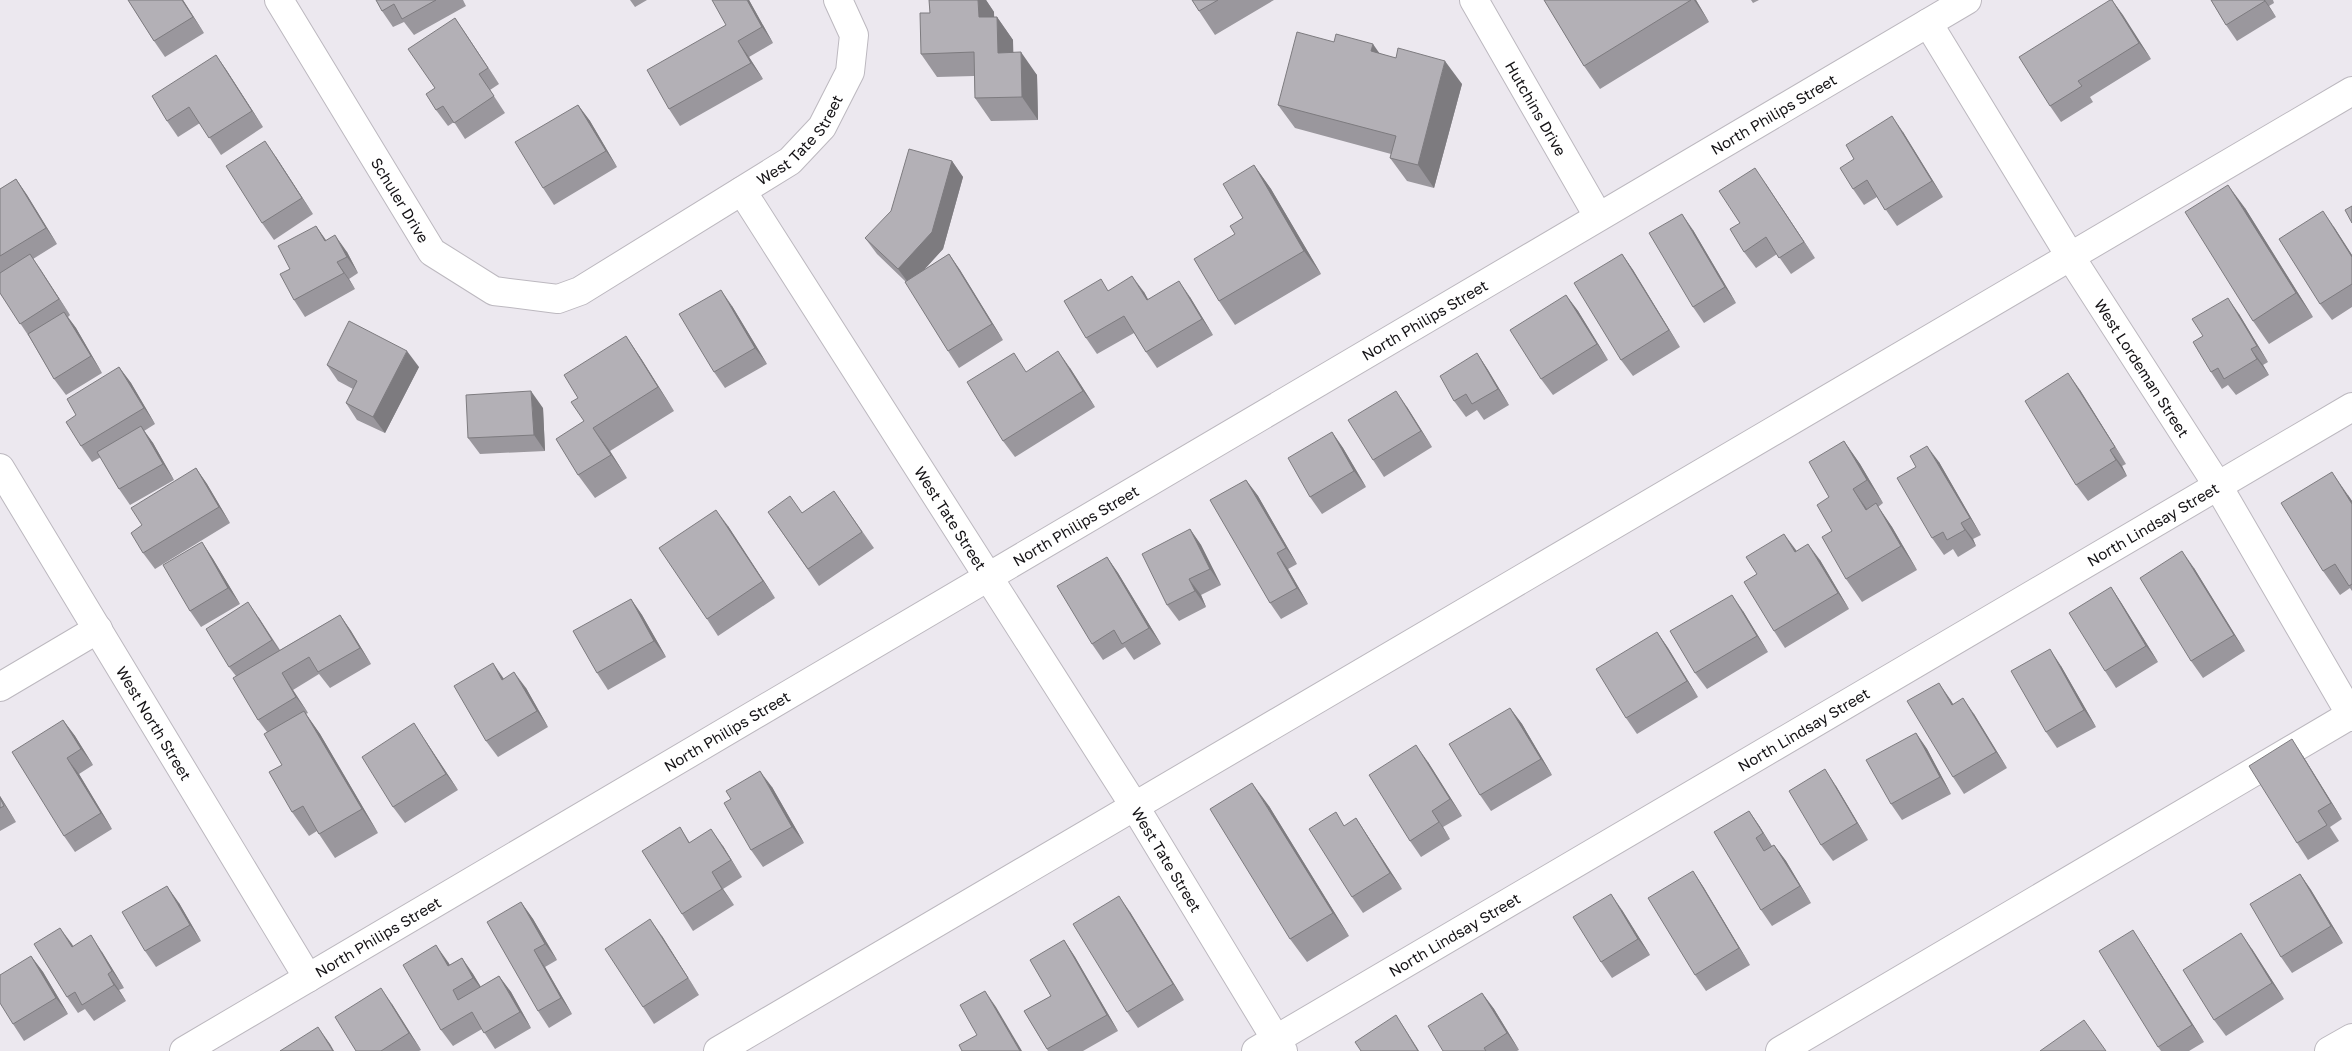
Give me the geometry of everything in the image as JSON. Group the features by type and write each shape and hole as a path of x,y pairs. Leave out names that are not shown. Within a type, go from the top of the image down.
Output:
{"street":[{"name":"Schuler Drive","path":"279,0 432,252 494,291 558,299 580,291 742,191"},
{"name":"West Tate Street","path":"838,0 854,35 850,72 822,127 790,161 742,191 1135,807 1271,1047"},
{"name":"Hutchins Drive","path":"1474,0 1598,216"},
{"name":"North Philips Street","path":"184,1051 1967,0"},
{"name":"West Lordeman Street","path":"1928,23 2070,256 2218,486 2352,715"},
{"path":"718,1051 2352,91"},
{"name":"North Lindsay Street","path":"1271,1047 2352,407"},
{"name":"West North Street","path":"0,468 308,978"},
{"path":"0,687 98,629"},
{"path":"1780,1051 2352,715"},
{"path":"2329,1051 2352,1038"}],"building":[{"path":"128,0 182,0 193,17 154,41"},
{"path":"376,0 436,0 402,19 394,4 382,11"},
{"path":"712,0 747,0 762,27 738,41 751,63 669,109 647,70 726,25"},
{"path":"929,0 978,0 979,17 997,17 998,53 1021,52 1022,97 975,98 974,52 921,54 920,13 930,13"},
{"path":"1192,0 1218,0 1199,11"},
{"path":"1544,0 1691,0 1584,66"},
{"path":"2112,0 2139,43 2078,81 2082,86 2050,106 2019,57"},
{"path":"2211,0 2264,0 2265,1 2226,25"},
{"path":"455,18 488,68 479,74 494,96 454,123 443,106 436,110 426,94 435,88 408,49"},
{"path":"1297,32 1334,42 1336,34 1373,44 1371,51 1396,58 1398,48 1445,61 1418,165 1390,158 1396,136 1278,105"},
{"path":"216,55 252,111 209,138 189,107 167,121 152,96"},
{"path":"578,105 606,151 543,188 515,142"},
{"path":"1892,116 1932,181 1885,210 1867,180 1853,189 1840,168 1854,159 1846,145"},
{"path":"265,141 302,198 262,223 226,166"},
{"path":"909,149 952,161 932,232 898,269 865,238 891,211"},
{"path":"1254,165 1304,251 1219,301 1194,259 1235,234 1230,226 1243,218 1223,184"},
{"path":"1755,168 1804,242 1779,258 1766,237 1744,252 1730,229 1740,223 1719,191"},
{"path":"16,179 46,228 0,256 0,189"},
{"path":"2228,185 2296,293 2253,321 2185,212"},
{"path":"2352,206 2352,223 2345,210"},
{"path":"2323,211 2352,257 2352,284 2320,304 2279,239"},
{"path":"1682,214 1725,287 1693,307 1649,233"},
{"path":"316,226 325,241 335,235 347,257 337,262 344,273 294,300 280,274 290,269 278,246"},
{"path":"30,254 59,299 20,324 0,293 0,273"},
{"path":"949,254 992,324 948,351 905,282"},
{"path":"1622,254 1669,330 1621,360 1574,283"},
{"path":"1132,276 1147,300 1179,281 1202,319 1146,352 1124,316 1086,338 1064,301 1101,279 1108,291"},
{"path":"721,290 755,348 714,372 679,314"},
{"path":"1566,295 1597,344 1541,379 1510,330"},
{"path":"2228,298 2257,346 2251,349 2257,359 2224,379 2218,368 2211,372 2193,342 2203,336 2192,319"},
{"path":"64,312 91,356 54,379 28,334"},
{"path":"349,321 407,351 373,417 346,403 357,381 327,365"},
{"path":"626,336 658,387 593,428 611,455 578,475 556,439 584,421 571,402 578,398 564,375"},
{"path":"1058,351 1083,391 1003,441 967,382 1014,353 1026,372"},
{"path":"1477,353 1498,389 1472,404 1466,394 1454,401 1440,376"},
{"path":"119,367 144,408 81,446 66,422 76,415 67,399"},
{"path":"2068,373 2115,447 2110,450 2116,460 2076,485 2025,401"},
{"path":"531,391 534,435 468,438 466,395"},
{"path":"1396,391 1421,431 1373,460 1348,420"},
{"path":"141,426 163,464 119,489 97,452"},
{"path":"1332,432 1354,471 1310,497 1288,458"},
{"path":"1844,441 1867,480 1853,489 1866,510 1876,503 1901,546 1846,579 1822,537 1832,531 1817,505 1829,497 1809,462"},
{"path":"1927,446 1970,518 1961,523 1965,530 1947,540 1943,532 1932,538 1897,478 1916,467 1910,456"},
{"path":"196,468 219,507 143,553 131,533 142,525 131,508"},
{"path":"2332,472 2352,504 2352,584 2349,586 2335,564 2323,571 2281,503"},
{"path":"1246,480 1286,548 1277,553 1297,588 1270,603 1210,500"},
{"path":"834,491 862,532 808,569 768,512 790,496 802,513"},
{"path":"716,510 763,581 707,619 659,548"},
{"path":"1190,529 1210,569 1189,579 1195,591 1167,605 1142,554"},
{"path":"1784,534 1795,552 1808,544 1838,593 1774,631 1744,582 1757,574 1746,557"},
{"path":"202,542 228,588 190,611 163,565"},
{"path":"2182,551 2234,635 2191,661 2140,578"},
{"path":"1107,557 1149,628 1122,644 1114,630 1092,644 1057,586"},
{"path":"2111,587 2146,646 2105,671 2069,613"},
{"path":"1732,595 1757,636 1695,673 1670,631"},
{"path":"631,599 654,641 597,673 573,631"},
{"path":"248,602 272,640 229,667 206,629"},
{"path":"340,615 360,648 318,672 309,657 282,673 296,697 258,720 233,678"},
{"path":"1657,632 1687,681 1626,718 1596,669"},
{"path":"2050,649 2084,710 2046,732 2011,671"},
{"path":"493,663 502,680 514,672 537,711 486,741 454,686"},
{"path":"1939,683 1952,705 1963,698 1996,752 1953,777 1907,701"},
{"path":"1510,708 1541,759 1480,795 1449,744"},
{"path":"304,711 362,809 319,834 303,806 292,812 269,772 282,765 264,734"},
{"path":"63,720 81,749 67,758 101,813 64,836 12,752"},
{"path":"414,723 446,774 393,807 362,757"},
{"path":"1916,733 1940,777 1891,804 1866,760"},
{"path":"2292,739 2331,803 2318,811 2327,825 2297,843 2249,766"},
{"path":"1416,745 1450,799 1432,811 1439,822 1410,841 1369,775"},
{"path":"1825,769 1857,823 1821,845 1789,791"},
{"path":"760,771 792,827 751,850 724,803 731,799 726,791"},
{"path":"1252,783 1333,913 1290,939 1210,809"},
{"path":"0,798 4,806 0,808"},
{"path":"1749,811 1763,833 1756,838 1764,851 1774,845 1800,886 1761,910 1714,832"},
{"path":"1336,812 1344,826 1356,818 1390,873 1352,897 1309,829"},
{"path":"680,827 689,843 711,829 731,860 712,872 722,889 682,914 642,851"},
{"path":"1693,871 1739,948 1695,975 1648,898"},
{"path":"2300,874 2331,926 2281,957 2250,904"},
{"path":"167,886 190,925 145,951 122,912"},
{"path":"1611,894 1638,939 1601,962 1573,917"},
{"path":"1119,896 1173,984 1127,1012 1073,924"},
{"path":"521,902 545,944 534,950 561,998 538,1011 487,922"},
{"path":"650,919 688,978 643,1007 605,949"},
{"path":"60,928 72,947 91,935 112,971 108,974 114,985 82,1005 75,992 67,997 34,944"},
{"path":"2133,930 2192,1025 2158,1047 2099,951"},
{"path":"2241,933 2272,983 2214,1020 2183,970"},
{"path":"1064,940 1107,1015 1047,1049 1024,1011 1051,996 1030,960"},
{"path":"436,945 448,966 462,958 473,978 453,990 458,1000 499,976 520,1012 484,1033 472,1012 441,1030 403,965"},
{"path":"31,956 56,998 13,1024 0,1003 0,975"},
{"path":"381,988 409,1033 381,1051 356,1051 335,1017"},
{"path":"985,991 1020,1051 962,1051 959,1045 977,1035 960,1005"},
{"path":"1482,993 1507,1033 1484,1048 1486,1051 1443,1051 1428,1026"},
{"path":"1396,1015 1418,1051 1361,1051 1355,1042"},
{"path":"2084,1020 2106,1051 2040,1051"},
{"path":"318,1027 333,1051 280,1051"}]}
